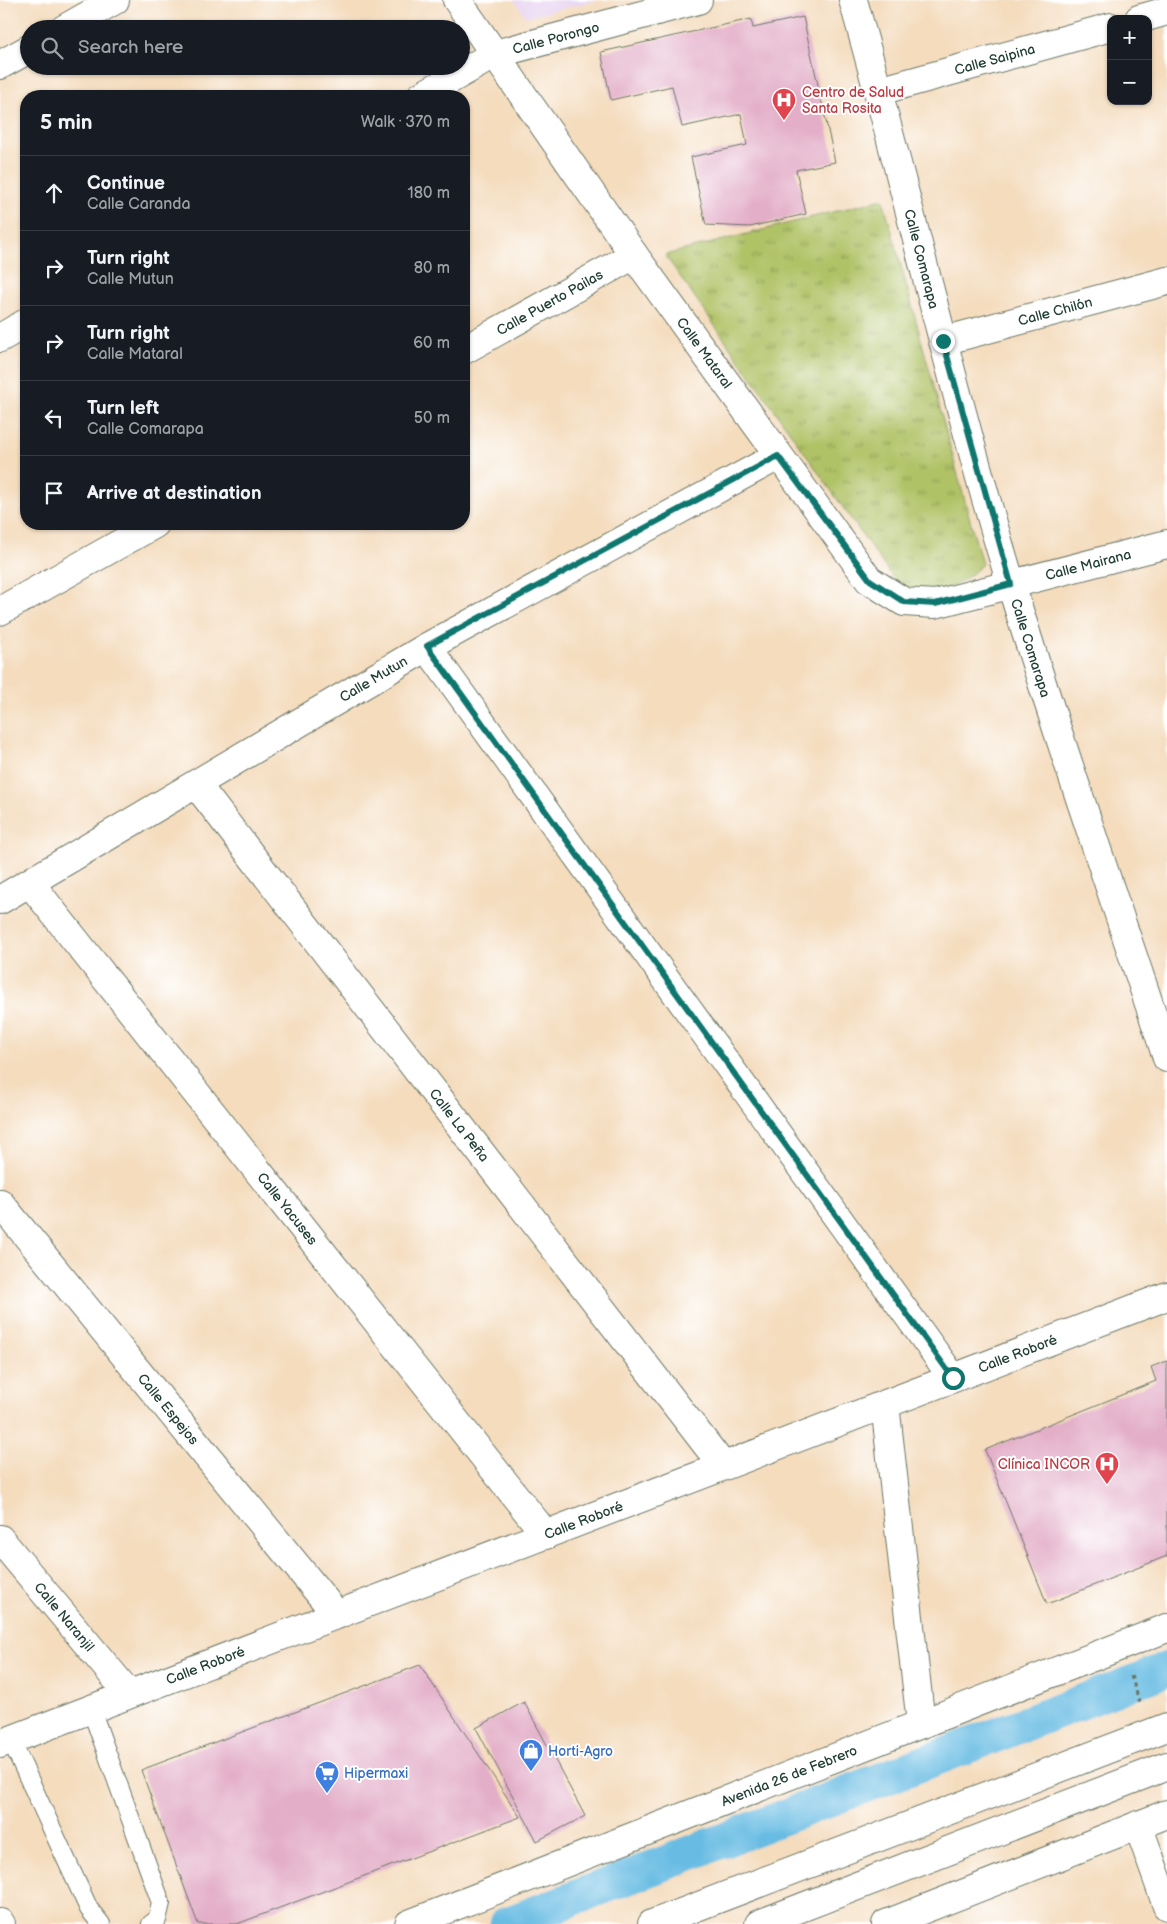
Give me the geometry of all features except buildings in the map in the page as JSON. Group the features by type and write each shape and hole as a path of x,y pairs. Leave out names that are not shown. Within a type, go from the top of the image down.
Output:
{"street":[{"path":"80,20 115,0"},
{"name":"Calle Mataral","path":"457,0 634,254 778,456 870,580 904,602 935,604 1011,584"},
{"name":"Calle Porongo","path":"470,68 495,54 698,0"},
{"name":"Calle Comarapa","path":"853,0 879,91 943,341 1011,584 1167,1058"},
{"path":"1152,15 1167,11"},
{"name":"Calle Saipina","path":"879,91 1107,28"},
{"path":"0,65 20,54"},
{"name":"Calle Porongo","path":"432,90 458,75"},
{"name":"Calle Puerto Pailas","path":"470,347 634,254"},
{"name":"Calle Chilón","path":"943,341 1167,281"},
{"path":"0,338 20,326"},
{"name":"Calle Mutun","path":"0,900 427,646 778,456"},
{"path":"0,611 145,530"},
{"name":"Calle Mairana","path":"1011,584 1167,544"},
{"path":"427,646 953,1378"},
{"name":"Calle La Peña","path":"196,784 723,1466"},
{"name":"Calle Yacuses","path":"30,883 546,1535"},
{"name":"Calle Espejos","path":"0,1203 336,1615"},
{"name":"Calle Roboré","path":"6,1742 1167,1296"},
{"path":"885,1404 921,1724"},
{"name":"Calle Naranjil","path":"0,1539 128,1694"},
{"name":"Avenida 26 de Febrero","path":"409,1924 1167,1628"},
{"path":"652,1924 1167,1727"},
{"path":"759,1924 1167,1766"},
{"path":"886,1924 1167,1814"},
{"path":"1138,1826 1167,1906"}],"lane":[{"path":"91,1709 161,1903 157,1920 151,1924"},
{"path":"6,1742 89,1909 101,1924"}],"path":[{"path":"1129,1668 1142,1712"}],"shaded area":[{"path":"514,0 598,0 526,17"}],"green space":[{"path":"883,199 982,564 957,584 936,592 914,591 902,586 890,574 665,255"}],"waterway":[{"path":"507,1924 1167,1669"}],"place":[{"name":"Centro de Salud Santa Rosita","path":"784,121"},
{"name":"Clínica INCOR","path":"1107,1485"},
{"name":"Horti-Agro","path":"531,1772"},
{"name":"Hipermaxi","path":"327,1794"}],"route":[{"path":"943,341 1011,584 935,604 904,602 870,580 778,456 427,646 953,1378"}]}
